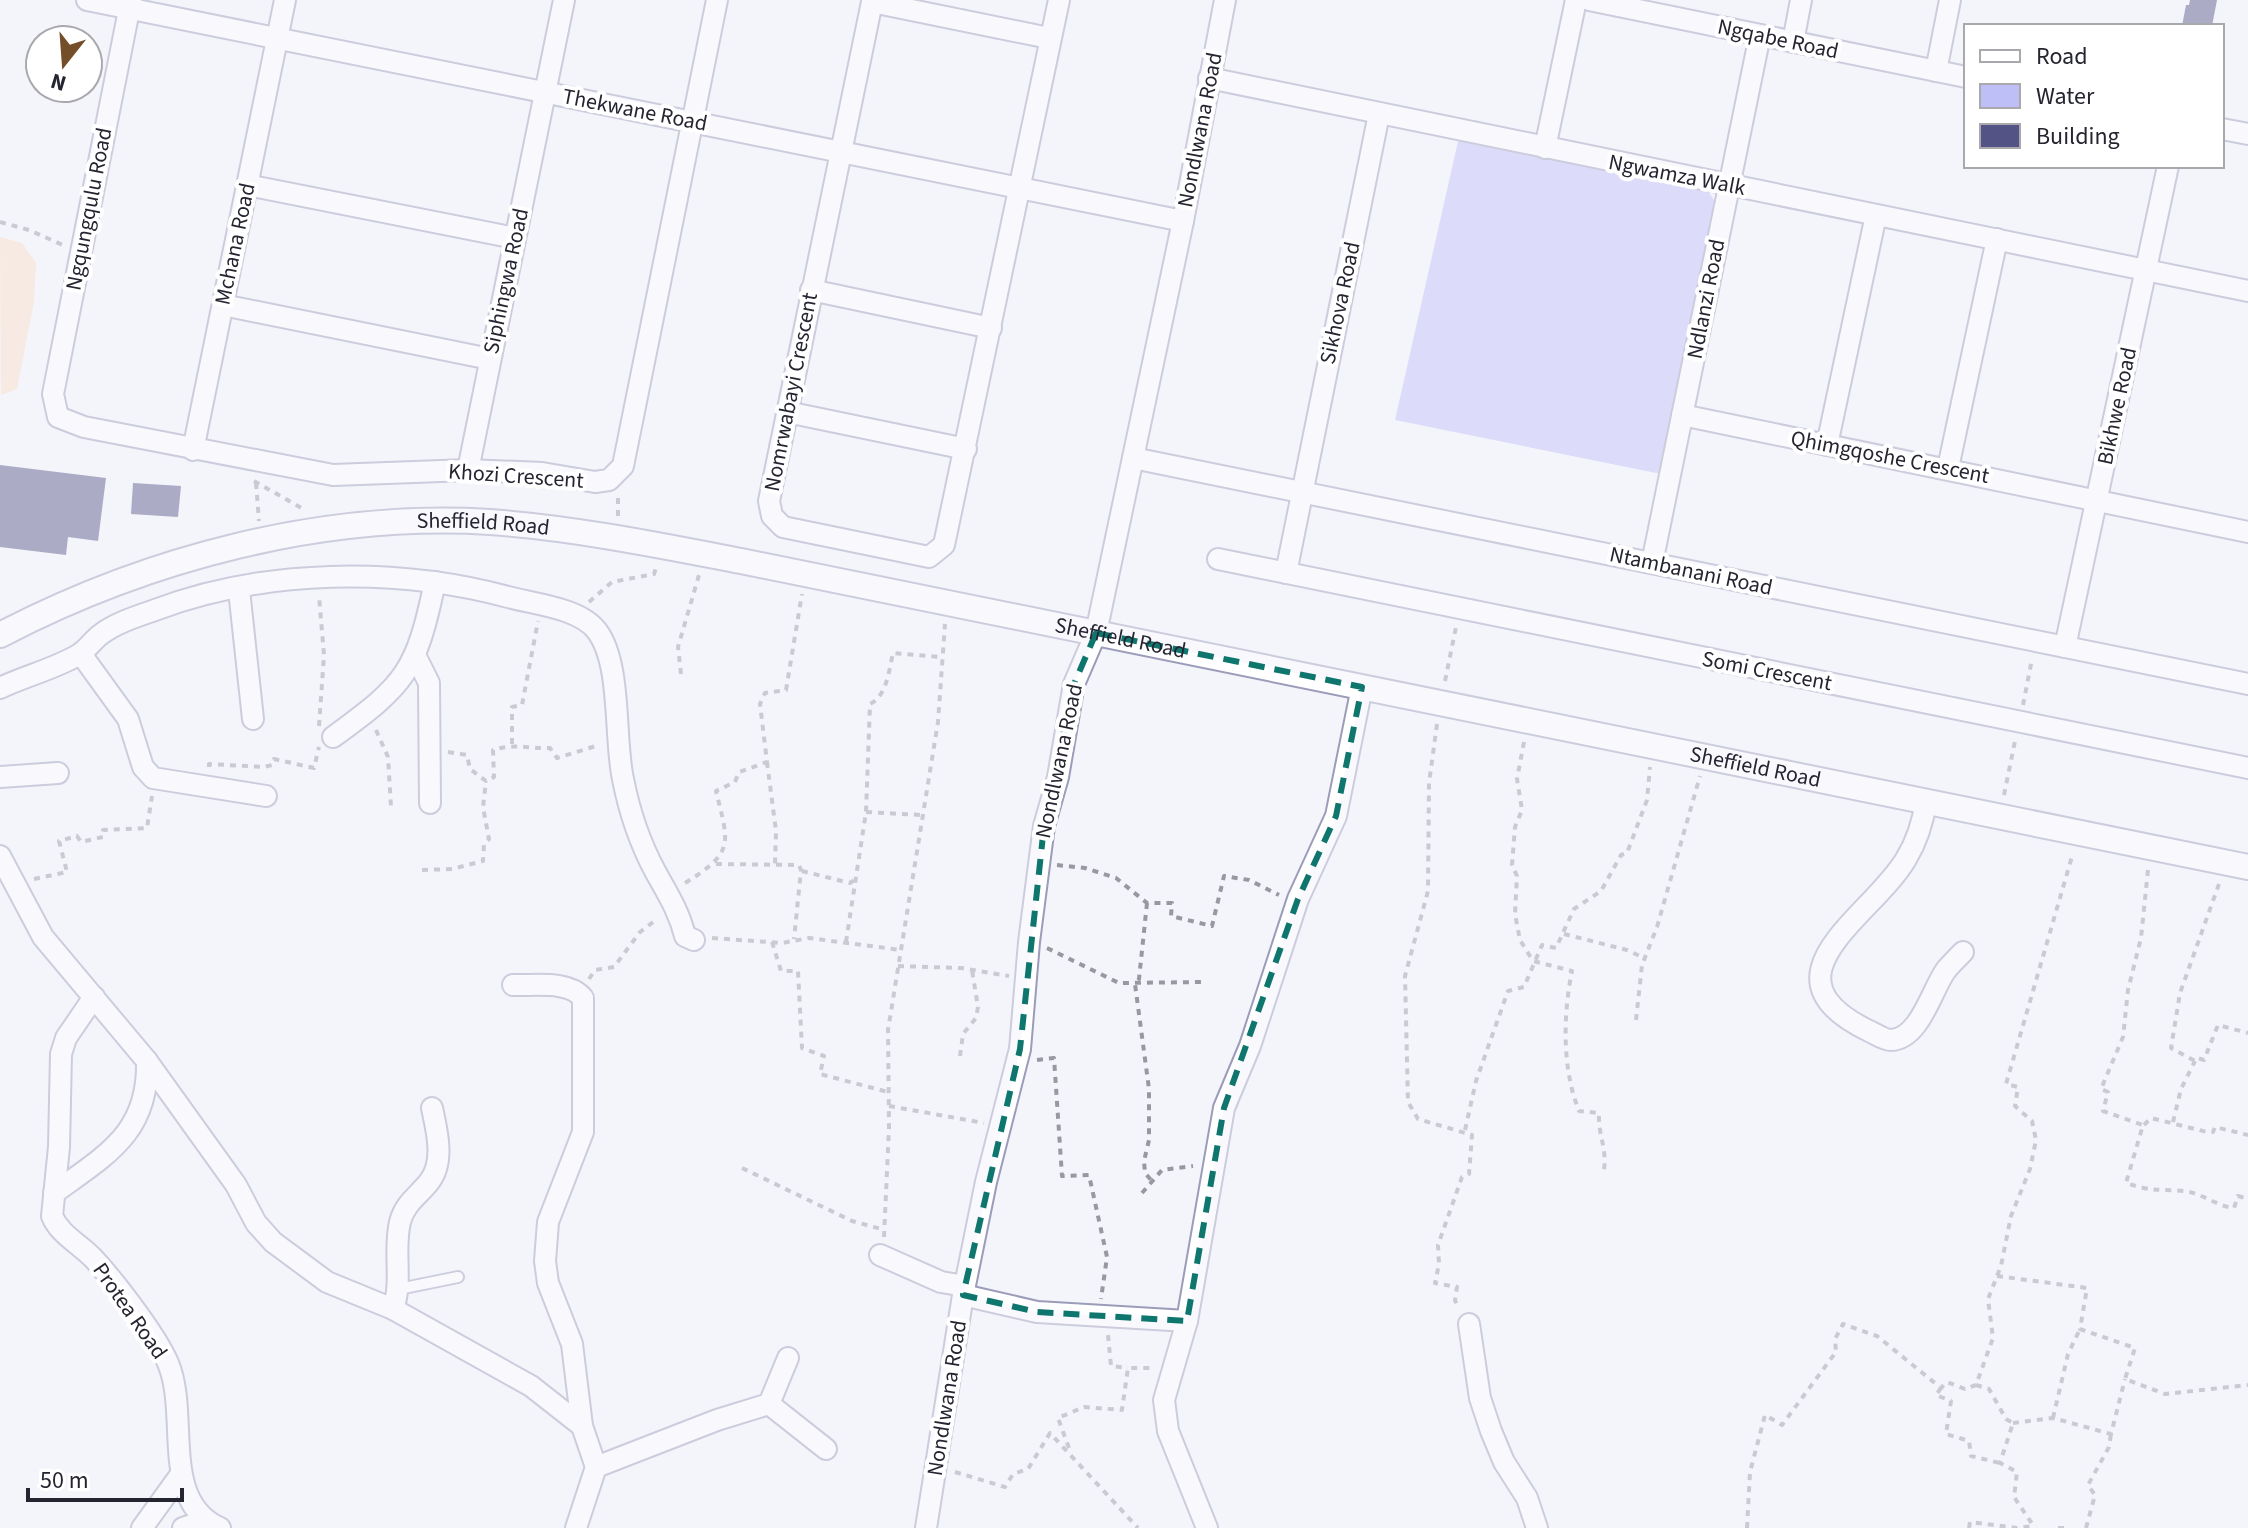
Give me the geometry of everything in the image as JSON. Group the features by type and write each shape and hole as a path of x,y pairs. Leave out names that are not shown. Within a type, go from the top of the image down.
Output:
{"street":[{"name":"Thekwane Road","path":"87,0 130,4 277,38 1183,221"},
{"name":"Mchana Road","path":"193,450 285,0"},
{"name":"Siphingwa Road","path":"468,470 564,0"},
{"name":"Khozi Crescent","path":"58,417 84,427 193,450 333,475 468,470 542,473 595,482 609,480 623,466 717,0"},
{"name":"Nomrwabayi Crescent","path":"1049,38 872,2 769,501 772,516 783,527 929,557 944,545 1059,0"},
{"name":"Nondlwana Road","path":"926,1528 964,1291 1018,1064 1039,863 1069,705 1096,633 1183,221 1225,0"},
{"path":"1545,148 1576,0"},
{"name":"Ngqabe Road","path":"1589,0 1964,77"},
{"path":"1793,42 1801,0"},
{"path":"1936,71 1950,0"},
{"name":"Ngqungqulu Road","path":"58,417 53,394 130,4"},
{"name":"Ndlanzi Road","path":"1652,563 1760,35"},
{"name":"Ngwamza Walk","path":"1209,78 2248,291"},
{"name":"Sikhova Road","path":"1302,492 1379,114"},
{"path":"2224,129 2248,134"},
{"name":"Bikhwe Road","path":"2065,647 2168,168"},
{"path":"247,185 515,238"},
{"path":"1827,445 1876,215"},
{"path":"1948,468 1997,239"},
{"path":"811,290 991,328"},
{"path":"223,305 490,359"},
{"path":"787,412 966,449"},
{"name":"Qhimgqoshe Crescent","path":"1682,415 2248,532"},
{"name":"Ntambanani Road","path":"1133,458 2248,684"},
{"path":"1286,573 1302,492"},
{"name":"Sheffield Road","path":"0,635 83,596 184,560 313,532 426,521 487,522 597,534 1362,687 1443,693 1706,756 2248,867"},
{"name":"Somi Crescent","path":"1218,559 2248,768"},
{"path":"0,688 81,654 107,630 155,610 239,590 308,579 366,575 435,582 580,618 599,633 608,659 616,739 634,819 655,870 673,900 685,936 694,940"},
{"path":"333,737 369,713 394,688 416,657 435,582"},
{"path":"239,590 253,719"},
{"path":"81,654 128,719 143,767 153,778 266,796"},
{"path":"416,657 429,683 430,803"},
{"path":"1207,1528 1165,1418 1164,1400 1187,1321 1224,1108 1250,1046 1298,899 1343,791 1362,687"},
{"path":"0,777 58,773"},
{"path":"1926,801 1923,821 1905,861 1830,949 1819,977 1825,1000 1840,1017 1889,1040 1900,1038 1913,1028 1945,971 1963,952"},
{"path":"0,856 10,880 43,937 147,1061 236,1185 256,1223 273,1242 327,1282 396,1299 531,1386 582,1426"},
{"path":"513,985 561,986 579,993 583,998 583,1132 548,1222 545,1261 548,1283 572,1344 582,1426 596,1467 576,1528"},
{"path":"54,1193 59,1147 61,1054 66,1038 94,997"},
{"path":"133,1128 143,1104 147,1061"},
{"path":"396,1299 396,1242 400,1219 411,1199 430,1182 439,1156 432,1108"},
{"path":"54,1193 104,1156 133,1128 155,1114 181,1110"},
{"name":"Protea Road","path":"54,1193 52,1216 64,1233 116,1285 168,1362 180,1421 181,1474 212,1524"},
{"path":"880,1255 964,1291 1030,1311 1187,1321"},
{"path":"1469,1324 1480,1398 1491,1431 1509,1473 1527,1498 1537,1528"},
{"path":"769,1404 788,1358"},
{"path":"596,1467 717,1420 769,1404"},
{"path":"769,1404 826,1449"},
{"path":"142,1528 181,1474"},
{"path":"183,1528 212,1524"}],"lane":[{"path":"396,1299 458,1277"}],"path":[{"path":"0,222 80,250"},
{"path":"238,458 256,483 311,513"},
{"path":"256,483 259,521"},
{"path":"580,618 591,598 612,582 654,574 657,564"},
{"path":"681,674 678,647 700,573"},
{"path":"207,789 209,764 252,768 272,765 274,759 314,768 322,741 333,737 317,722 324,655 318,589 310,588 308,579"},
{"path":"775,865 776,831 760,704 765,693 786,690 802,594"},
{"path":"512,744 512,707 522,705 528,662 543,607"},
{"path":"1459,608 1429,783 1428,891 1405,976 1408,1102 1418,1119 1465,1130 1472,1135 1469,1174 1462,1177 1438,1245 1439,1264 1435,1283 1457,1287 1455,1300 1469,1324"},
{"path":"880,1255 886,1204 888,1030 938,722 945,622"},
{"path":"846,942 866,812 870,704 878,700 890,676 893,653 941,657"},
{"path":"369,713 388,757 391,807"},
{"path":"428,730 448,733 446,750 467,755 470,769 486,781"},
{"path":"486,781 494,777 493,750 512,744 527,750 550,748 557,758 616,739"},
{"path":"1524,742 1517,779 1522,810 1515,827 1512,865 1517,876 1515,914 1520,940 1533,961 1572,971 1567,1039 1570,1080 1579,1111 1599,1113 1598,1135 1607,1149 1604,1170"},
{"path":"1636,1020 1644,958 1657,927 1706,756"},
{"path":"579,993 595,970 614,967 640,932 716,864 728,838 716,791 735,782 739,772 767,762"},
{"path":"1465,1130 1476,1081 1508,991 1524,987 1542,945 1556,948 1574,909 1601,891 1614,866 1632,844 1647,800 1650,767"},
{"path":"10,880 67,872 59,841 77,836 81,842 90,841 103,837 103,830 147,828 153,778"},
{"path":"422,870 452,869 483,861 484,844 489,839 483,807 486,781"},
{"path":"866,812 921,815"},
{"path":"1976,1385 1993,1338 1988,1299 2036,1140 2032,1121 2015,1106 2018,1087 2006,1084 2073,853"},
{"path":"1039,863 1101,872 1127,884 1147,903 1172,903 1171,916 1212,926 1224,876 1249,880 1279,895 1298,899"},
{"path":"716,864 799,865 794,939"},
{"path":"2143,1125 2103,1111 2108,1092 2101,1089 2123,1037 2128,990 2141,938 2149,867"},
{"path":"801,870 850,883 857,878"},
{"path":"2195,1061 2171,1048 2180,993 2219,882"},
{"path":"1147,903 1139,979 1135,984 1141,1051 1149,1089 1149,1140 1144,1161 1145,1173 1152,1181"},
{"path":"1564,934 1627,950 1644,958"},
{"path":"694,940 786,943 794,939 901,950"},
{"path":"772,942 781,971 798,971 802,1048 824,1056 820,1074 888,1092"},
{"path":"1029,942 1065,955 1112,981 1135,984 1204,982"},
{"path":"897,966 1027,977"},
{"path":"960,1056 963,1034 976,1018 978,1007 972,970"},
{"path":"2172,1123 2181,1089 2195,1061 2198,1058 2204,1060 2218,1025 2248,1033"},
{"path":"1018,1064 1054,1058 1062,1176 1089,1175 1107,1257 1100,1295 1106,1315 1111,1366 1172,1371"},
{"path":"889,1106 1001,1127"},
{"path":"2248,1135 2215,1127 2213,1132 2207,1132 2151,1118 2143,1125 2126,1183 2154,1193 2186,1191 2220,1207 2234,1208 2238,1196 2248,1199"},
{"path":"1142,1193 1162,1170 1174,1166 1212,1168"},
{"path":"742,1168 852,1221 881,1229"},
{"path":"1996,1276 2087,1288 2080,1329 2068,1354 2053,1418"},
{"path":"1747,1528 1750,1472 1765,1415 1782,1425 1836,1352 1835,1339 1843,1324 1877,1336 1941,1388"},
{"path":"2080,1329 2135,1348 2109,1447 2088,1485 2095,1495 2086,1528"},
{"path":"1070,1451 1058,1418 1084,1407 1122,1410 1128,1368"},
{"path":"2125,1379 2165,1394 2248,1385"},
{"path":"2035,1527 2014,1497 2017,1472 2000,1463 1971,1456 1969,1441 1946,1434 1951,1401 1936,1395 1941,1388 1947,1382 1965,1389 1976,1385 1989,1389 2006,1419 2013,1423 2053,1418 2111,1434"},
{"path":"2000,1463 2013,1423"},
{"path":"937,1470 945,1469 1005,1487 1013,1474 1028,1469 1050,1433 1070,1451 1138,1528"},
{"path":"1969,1528 1970,1522 2035,1527"},
{"path":"2058,1528 2064,1528"}],"highlighted area":[{"path":"1096,633 1362,687 1336,816 1298,899 1224,1108 1187,1321 1037,1312 963,1295 1020,1049 1044,826 1074,684"}],"shaded area":[{"path":"0,237 22,243 36,263 34,302 17,389 1,395"}],"water":[{"path":"1459,137 1705,187 1716,203 1661,474 1395,420"}],"building":[{"path":"2190,0 2217,0 2212,24 2182,24 2186,5"},
{"path":"0,465 106,478 98,541 68,537 66,555 0,547"},
{"path":"133,483 181,486 178,517 131,514"}]}
